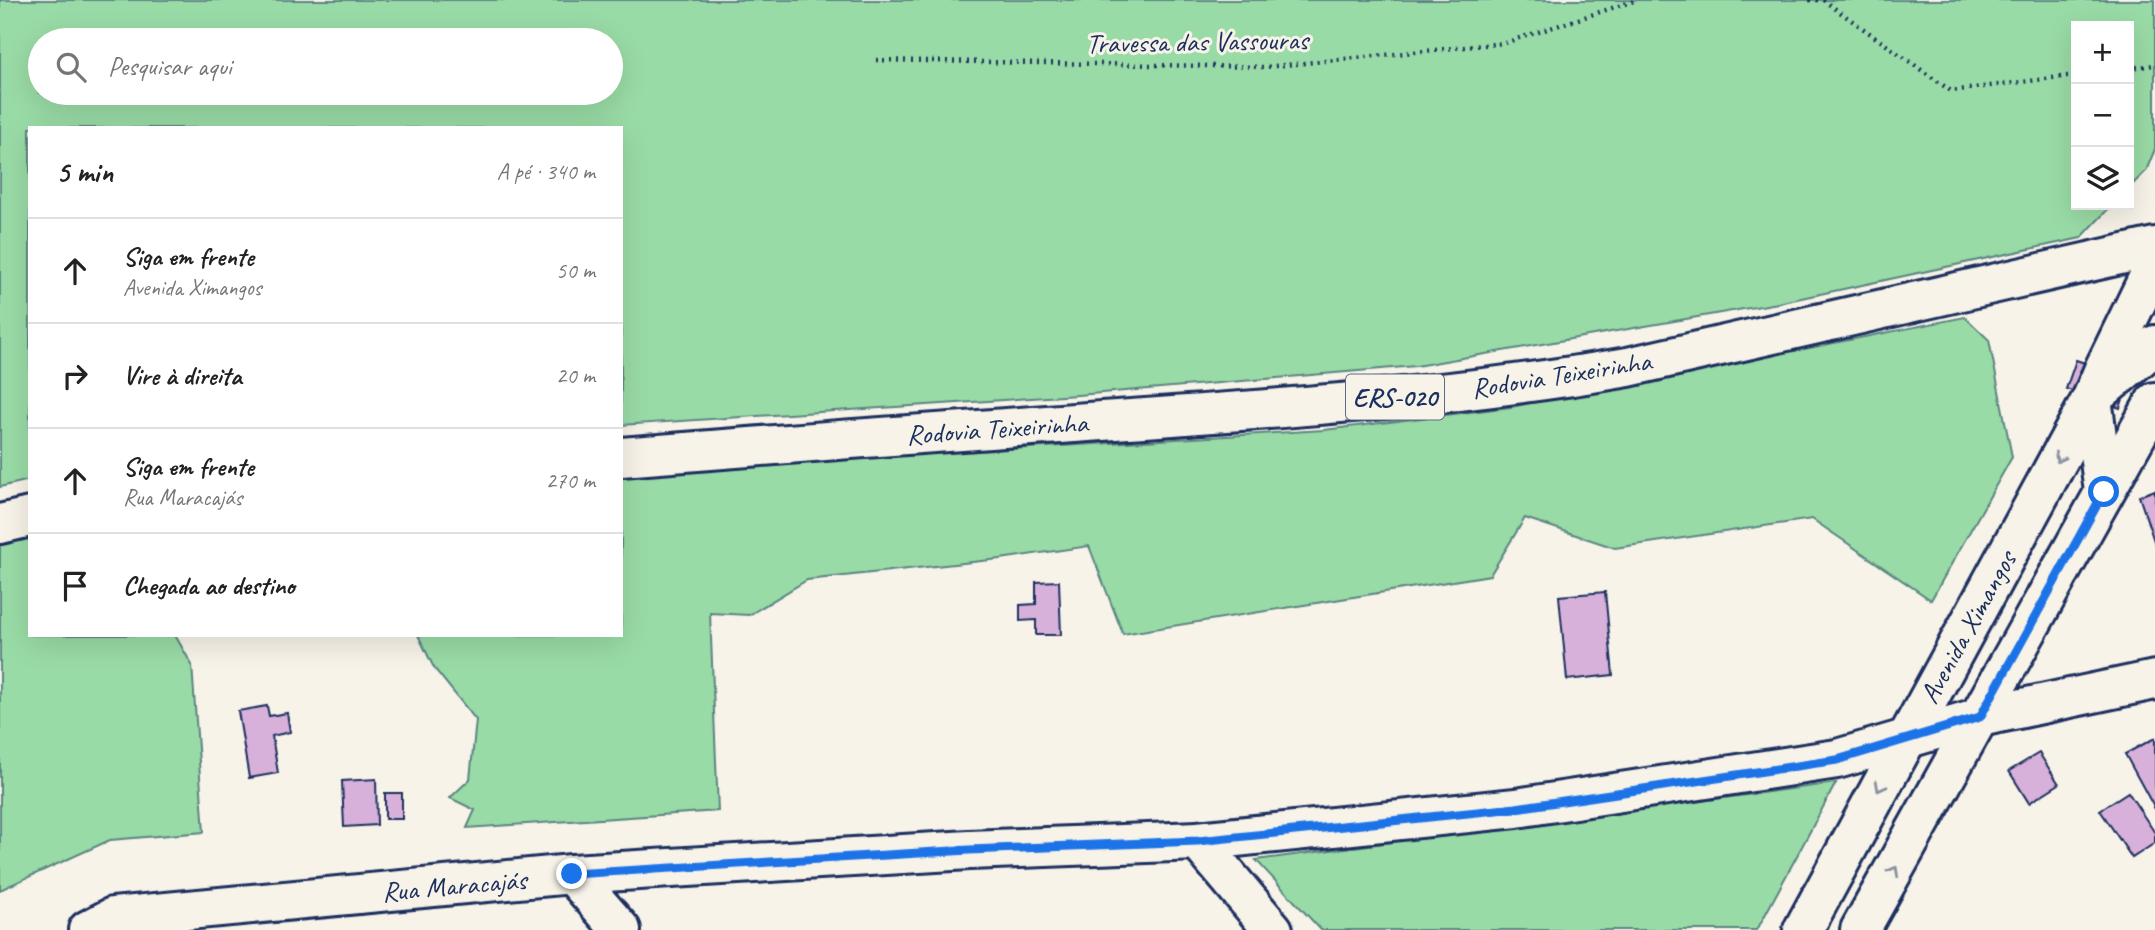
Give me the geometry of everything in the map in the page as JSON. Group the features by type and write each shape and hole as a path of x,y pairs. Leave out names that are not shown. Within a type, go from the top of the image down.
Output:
{"street":[{"name":"Rodovia Teixeirinha","path":"623,457 835,439 1318,406 1546,381 1642,363 2155,247"},
{"path":"2104,492 2092,398 2155,264"},
{"name":"Avenida Ximangos","path":"1804,930 2092,398 2155,345"},
{"name":"Avenida Ximangos","path":"1860,930 2155,402"},
{"path":"0,524 28,517"},
{"name":"Rua Maracajás","path":"88,930 113,917 572,874 969,850 1198,841 1530,806 1837,760 1980,717 2155,680"},
{"path":"1198,841 1273,930"},
{"path":"572,874 621,930"}],"path":[{"name":"Travessa das Vassouras","path":"876,60 1265,67 1504,43 1637,0"},
{"path":"1809,0 1823,1 1951,91 2071,76"},
{"path":"2134,67 2155,65"}],"green space":[{"path":"0,0 2155,0 2155,149 2146,171 2134,183 2134,21 2071,21 2071,210 2107,210 2081,238 1778,303 1416,366 1078,395 623,425 623,126 28,126 28,480 0,487"},
{"path":"1965,317 1989,340 2012,457 1931,600 1812,519 1615,548 1525,518 1490,575 1123,634 1089,546 1000,559 807,580 749,615 710,613 718,811 467,828 475,810 450,798 470,779 476,720 434,668 419,637 623,637 623,475 1324,430 1511,407"},
{"path":"28,536 28,637 176,637 192,665 204,832 110,840 0,890 0,543"},
{"path":"1836,783 1757,930 1321,930 1256,860"}],"building":[{"path":"2076,360 2130,378 2120,408 2066,389"},
{"path":"2155,490 2155,544 2139,496"},
{"path":"1059,581 1061,635 1036,635 1036,620 1020,621 1020,605 1036,604 1036,582"},
{"path":"1605,592 1613,675 1567,680 1559,596"},
{"path":"267,706 269,716 287,713 290,732 272,736 278,773 249,778 238,711"},
{"path":"2155,738 2155,809 2125,754"},
{"path":"2039,753 2059,784 2029,803 2009,771"},
{"path":"376,779 377,825 344,827 342,781"},
{"path":"2128,792 2155,833 2155,843 2132,858 2100,810"},
{"path":"385,793 402,793 402,819 385,819"}],"route":[{"path":"572,874 969,850 1198,841 1516,808 1837,760 1980,717 2104,492"}]}
